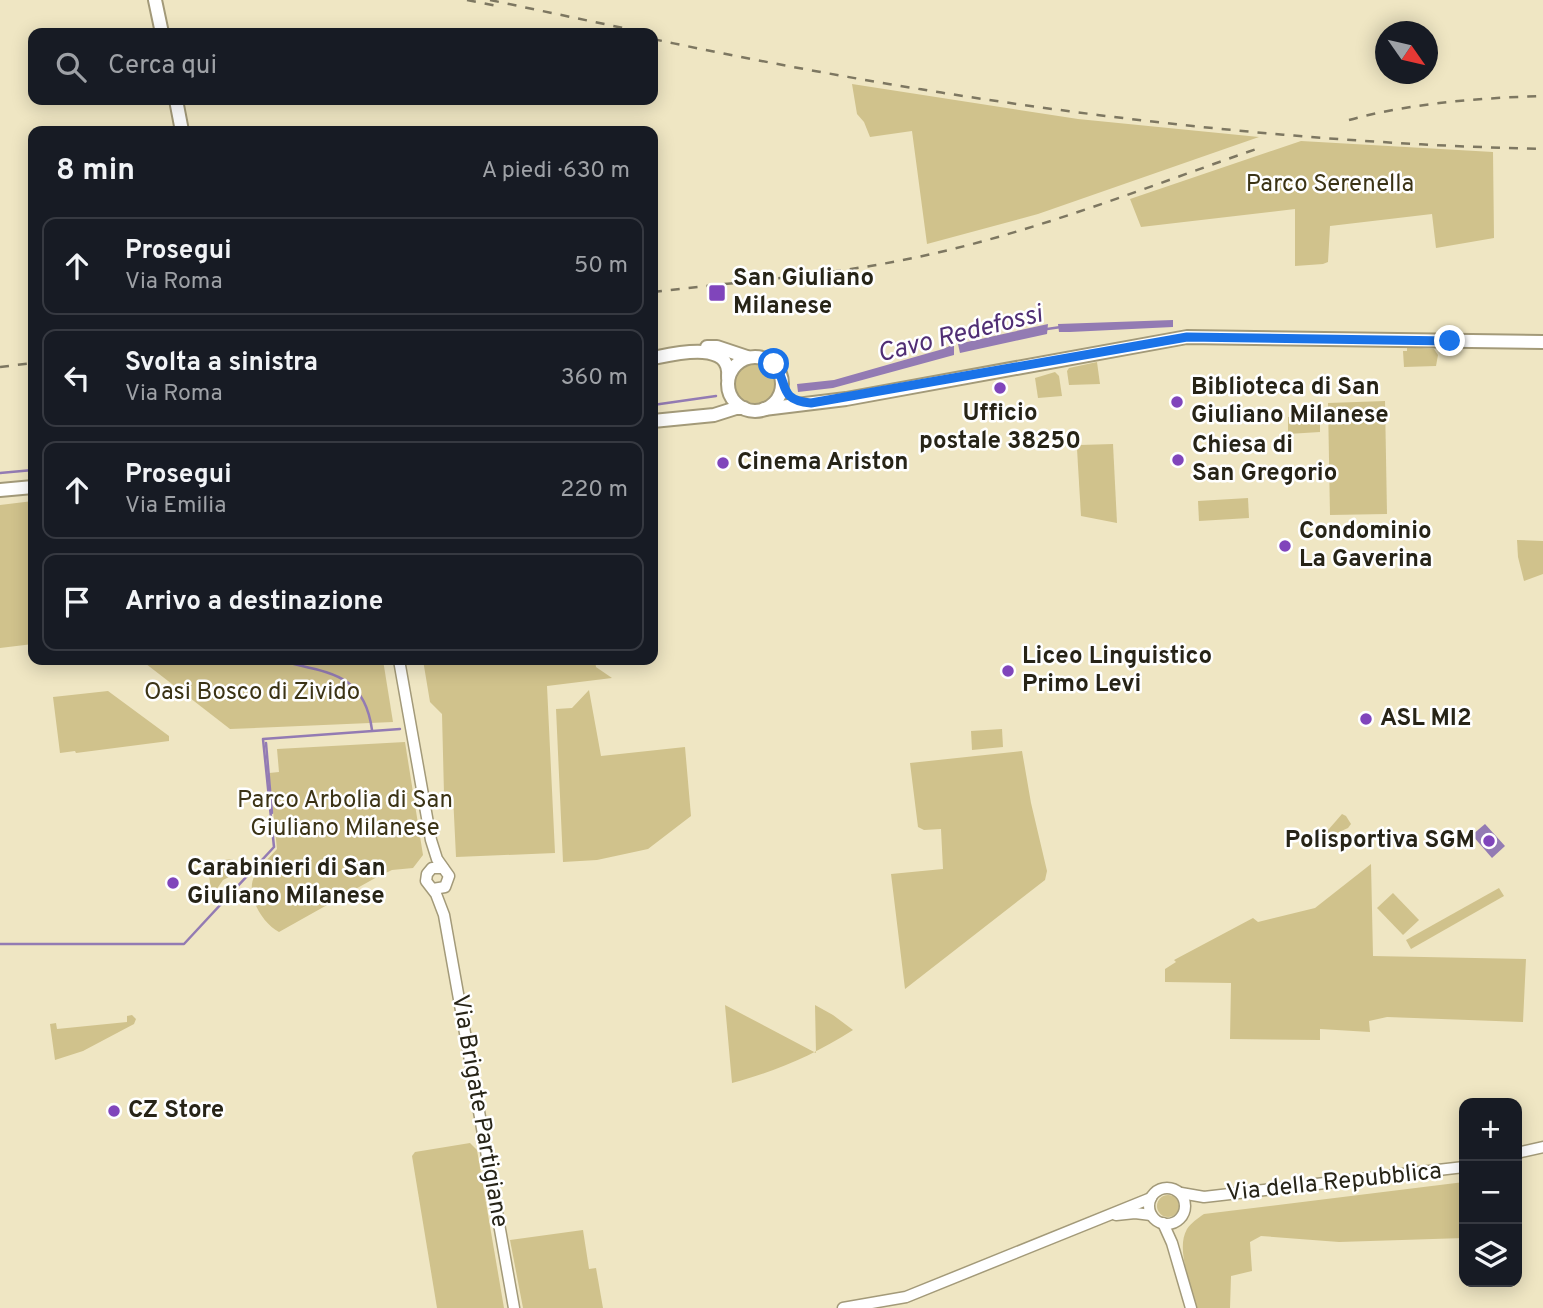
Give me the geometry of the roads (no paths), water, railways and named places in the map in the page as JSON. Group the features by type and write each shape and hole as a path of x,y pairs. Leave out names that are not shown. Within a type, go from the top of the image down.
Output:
{"main road":[{"path":"155,0 161,28"},
{"path":"177,105 182,126"},
{"path":"690,351 707,351 727,365 733,400 753,411 846,399 1187,337 1543,342"},
{"path":"658,357 713,347 747,358"},
{"path":"698,416 718,407 725,398 736,364 759,356 771,361 779,371 786,393 811,403"},
{"path":"764,409 776,400 782,385"},
{"path":"658,420 744,408"},
{"path":"0,490 28,487"}],"street":[{"path":"399,665 430,841 431,869"},
{"path":"430,841 449,876 445,887 433,889 426,881 427,874 436,867 443,868"},
{"name":"Via Brigate Partigiane","path":"445,887 444,915 514,1308"},
{"name":"Via Brigate Partigiane","path":"433,889 444,915"},
{"path":"1522,1152 1543,1147"},
{"name":"Via della Repubblica","path":"1181,1193 1204,1197 1459,1168"},
{"path":"844,1308 906,1297 1141,1203 1161,1188 1168,1187 1181,1193 1186,1207 1184,1214 1176,1222 1172,1243"},
{"name":"Via della Repubblica","path":"1186,1207 1204,1197"},
{"path":"1150,1198 1151,1215"},
{"path":"1098,1218 1135,1213 1151,1215 1163,1223 1172,1243 1191,1308"},
{"path":"1163,1223 1176,1222"}],"waterway":[{"name":"Cavo Redefossi","path":"1047,329 1061,327"},
{"name":"Cavo Redefossi","path":"658,404 716,396"},
{"name":"Cavo Redefossi","path":"0,473 28,470"},
{"path":"298,665 326,672 351,685 368,710 372,730"},
{"path":"0,944 184,944 274,847 263,739 400,729"},
{"path":"266,743 272,813"}],"railway":[{"path":"467,0 497,6"},
{"path":"490,0 623,28"},
{"path":"658,40 873,81 1095,115 1319,138 1543,149"},
{"path":"1349,120 1396,109 1445,102 1543,96"},
{"path":"658,291 825,273 970,245 1054,220 1262,147"},
{"path":"0,367 28,364"}],"place":[{"name":"San Giuliano Milanese","path":"717,293"},
{"name":"Ufficio postale 38250","path":"1000,388"},
{"name":"Biblioteca di San Giuliano Milanese","path":"1177,402"},
{"name":"Chiesa di San Gregorio","path":"1178,460"},
{"name":"Cinema Ariston","path":"723,463"},
{"name":"Condominio La Gaverina","path":"1285,546"},
{"name":"Liceo Linguistico Primo Levi","path":"1008,671"},
{"name":"ASL MI2","path":"1366,719"},
{"name":"Polisportiva SGM","path":"1489,841"},
{"name":"Carabinieri di San Giuliano Milanese","path":"173,883"},
{"name":"CZ Store","path":"114,1111"}],"park label":[{"name":"Parco Serenella","path":"1330,185"},
{"name":"Oasi Bosco di Zivido","path":"252,693"},
{"name":"Parco Arbolia di San Giuliano Milanese","path":"345,815"}]}
